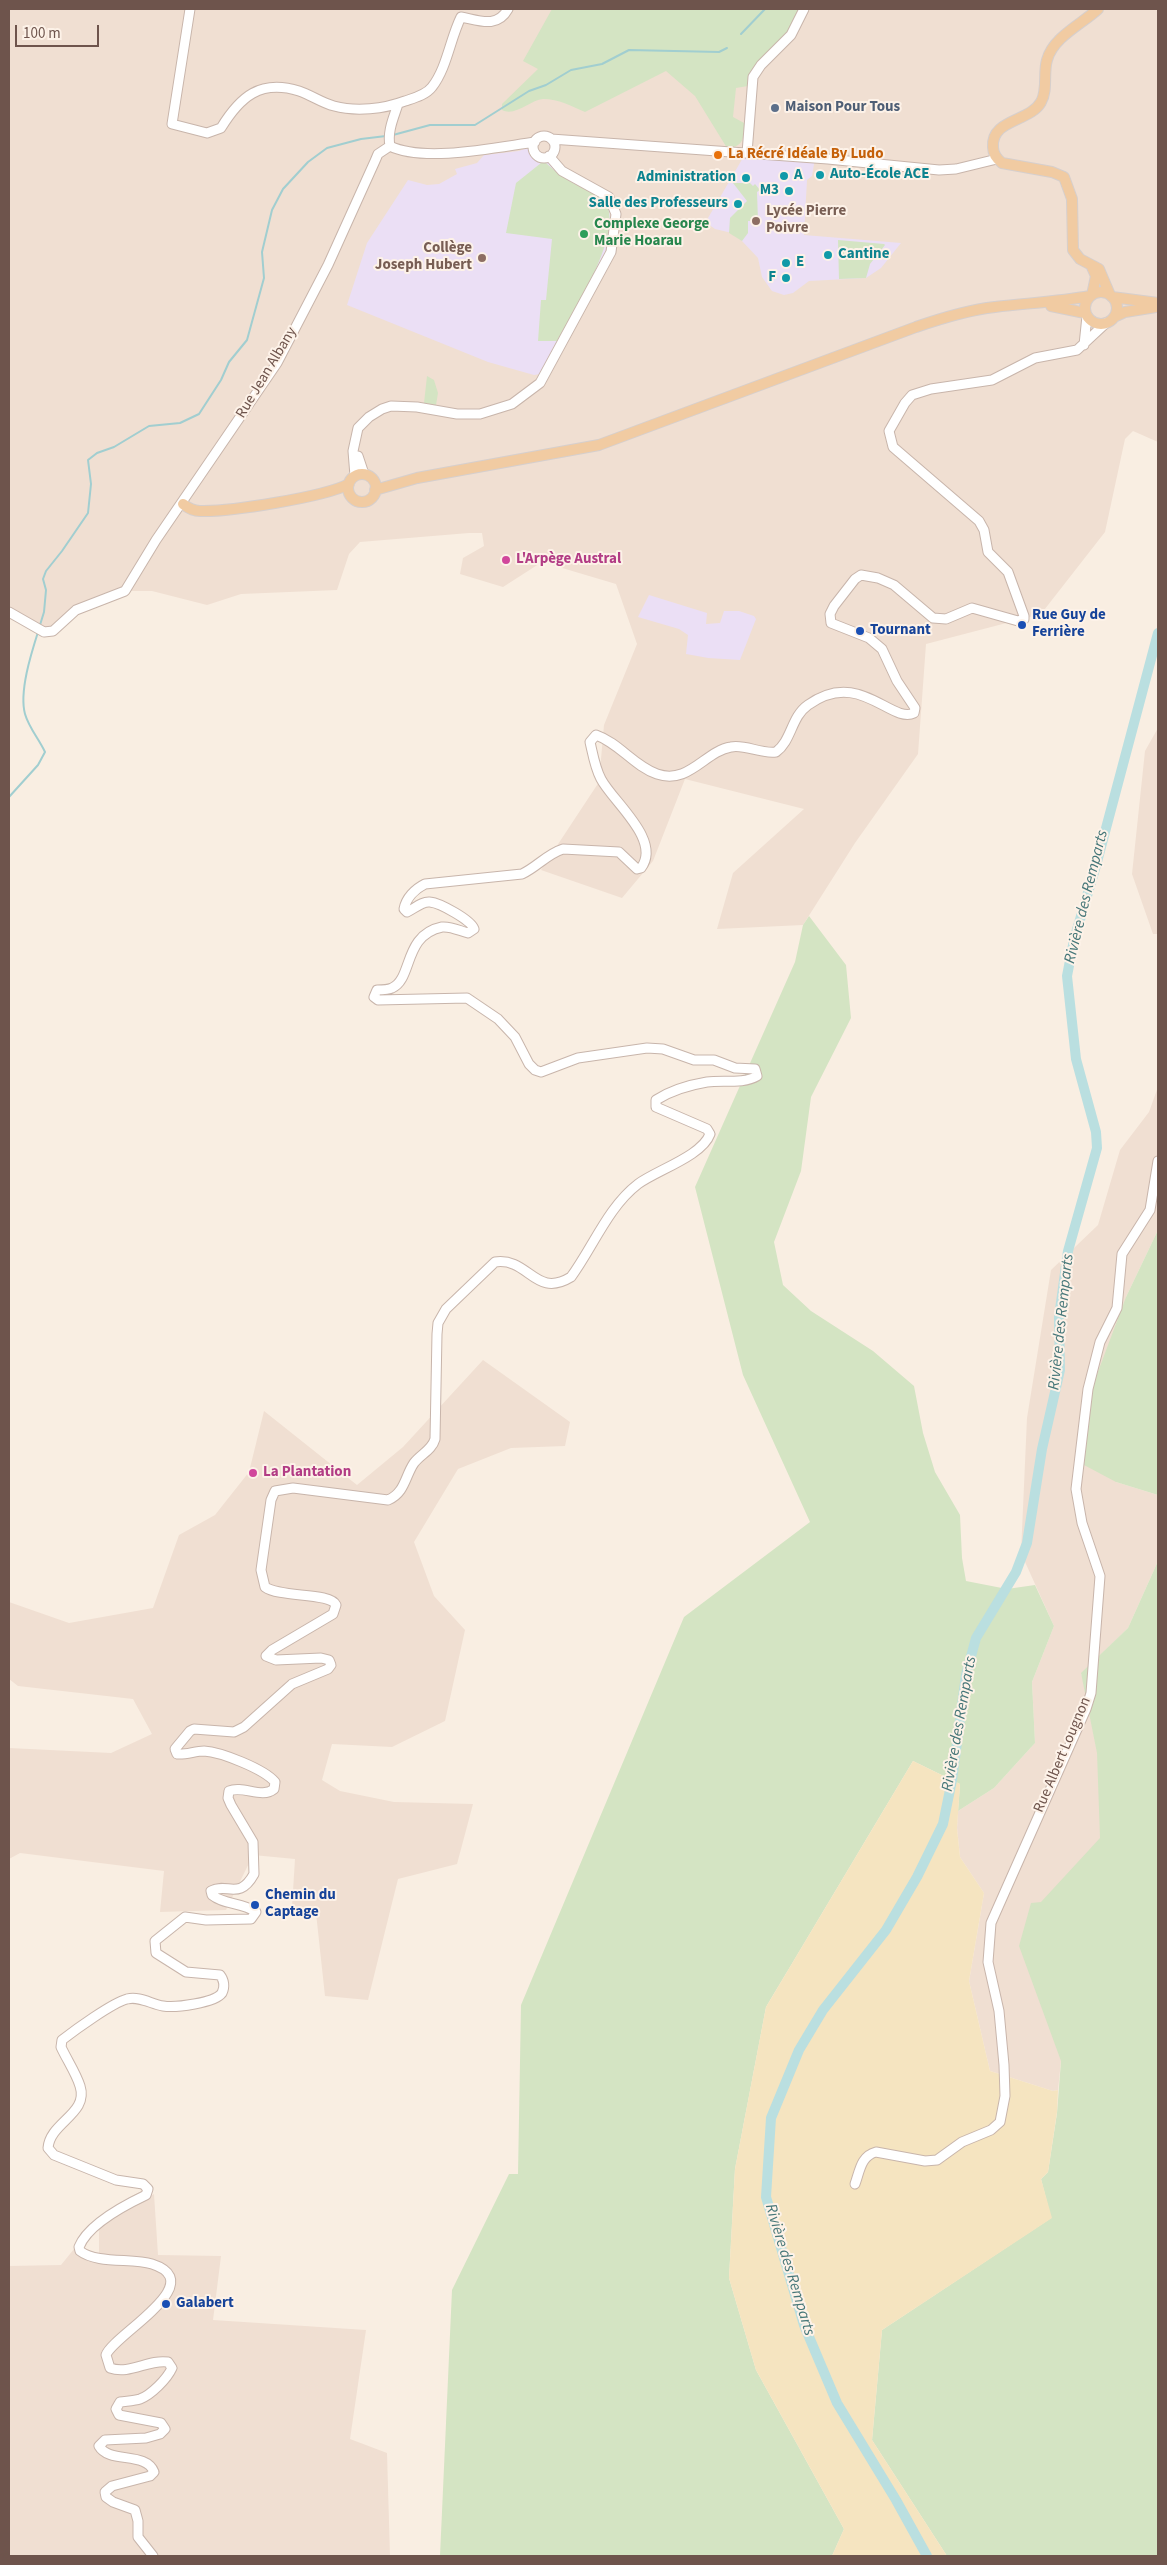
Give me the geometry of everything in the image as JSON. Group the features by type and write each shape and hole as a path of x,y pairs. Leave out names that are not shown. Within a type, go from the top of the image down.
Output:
{"main road":[{"path":"1098,9 1057,43 1050,52 1047,60 1041,102 1035,109 1000,129 994,136 993,147 997,159 1008,165 1062,174 1072,199 1072,250 1077,256 1101,272 1117,308 1110,320"},
{"path":"1086,315 1085,303 1091,295 1096,276 1090,264"},
{"path":"183,504 188,509 199,511 236,508 309,496 351,496 356,500 365,501 371,498 375,490 417,478 599,445 940,319 992,307 1032,304 1101,292 1111,296 1158,305"},
{"path":"1032,304 1086,315 1095,323 1110,320 1125,312 1158,305"},
{"path":"309,496 360,478 417,478"},
{"path":"360,478 375,490"},
{"path":"351,496 360,478"}],"street":[{"path":"190,9 172,124 202,132 218,131 237,104 253,93 266,88 294,90 346,108 398,104 424,94 432,87 461,17 492,22 501,19 508,9"},
{"path":"746,153 753,77 761,65 791,35 804,9"},
{"path":"398,104 390,140 401,150 431,154 513,145 535,146"},
{"path":"360,478 358,450 363,430 387,410 401,407 475,414 512,404 540,383 611,252 616,214 609,197 562,171 557,166 552,149 543,136 535,146"},
{"name":"Rue Jean Albany","path":"9,612 44,632 53,631 84,606 125,591 156,540 183,504 277,363 328,265 378,154 390,140"},
{"path":"535,146 542,157 552,149 579,141 940,170 956,169 997,159"},
{"path":"1084,345 1086,315"},
{"path":"153,2556 138,2537 138,2521 135,2510 113,2502 106,2496 105,2492 112,2486 150,2476 154,2472 148,2464 107,2453 99,2446 105,2440 155,2436 165,2429 160,2423 119,2415 116,2409 120,2402 141,2399 150,2393 169,2375 172,2368 168,2362 158,2361 127,2370 118,2370 110,2368 106,2355 113,2343 165,2298 170,2286 168,2276 162,2267 146,2262 89,2256 80,2252 79,2247 84,2238 116,2210 146,2195 148,2189 143,2184 116,2180 54,2155 48,2148 48,2141 52,2133 74,2113 81,2103 82,2096 80,2085 61,2047 62,2040 124,2000 142,1999 166,2007 200,2003 217,1998 224,1988 224,1980 220,1975 186,1972 156,1953 155,1942 185,1917 206,1920 251,1919 255,1916 256,1912 246,1905 221,1900 212,1895 211,1891 214,1889 231,1891 242,1887 254,1874 253,1842 231,1805 228,1798 229,1791 234,1789 267,1793 274,1789 274,1782 260,1771 227,1757 204,1752 177,1754 175,1749 194,1728 234,1732 244,1727 292,1684 328,1669 331,1665 328,1660 322,1658 276,1660 266,1656 272,1650 334,1614 336,1605 329,1599 277,1594 265,1587 261,1570 270,1500 275,1491 293,1488 388,1500 396,1496 415,1462 431,1446 435,1439 438,1322 446,1309 495,1262 515,1263 539,1282 560,1283 571,1277 615,1207 626,1195 652,1174 694,1152 708,1140 710,1134 707,1130 656,1107 656,1100 665,1094 707,1082 750,1079 757,1076 755,1069 735,1068 714,1060 694,1060 663,1049 646,1048 578,1058 541,1072 535,1070 529,1064 515,1037 498,1019 466,998 437,997 386,1000 374,997 377,990 392,989 400,982 413,948 426,934 443,927 468,933 474,929 464,918 429,902 407,912 404,909 410,896 425,884 522,874 534,869 555,851 563,849 619,852 637,869 641,868 647,853 645,843 627,813 601,779 590,742 596,735 605,739 642,766 666,776 694,769 732,746 759,752 776,752 786,742 796,717 808,704 826,696 848,691 864,695 903,715 914,713 915,708 897,681 882,649 869,638 831,624 830,614 834,606 855,579 861,575 878,578 894,584 933,618 946,619 972,608 1011,620 1024,619 1014,584 1008,572 988,552 984,530 979,521 893,447 889,431 905,403 912,395 937,388 992,380 1035,358 1072,351 1084,345 1110,320"},
{"name":"Rue Albert Lougnon","path":"855,2184 864,2159 869,2154 876,2152 925,2161 937,2160 962,2142 991,2130 1000,2122 1005,2096 1004,2065 999,2011 988,1962 991,1923 1091,1693 1100,1576 1082,1523 1076,1488 1088,1389 1100,1342 1117,1308 1122,1254 1150,1210 1158,1161"}],"shaded area":[{"path":"9,9 1158,9 1158,442 1133,431 1125,439 1105,532 1041,614 926,644 918,754 855,843 803,925 717,929 733,873 804,809 685,779 653,861 622,898 541,870 599,782 604,725 637,644 616,584 542,562 503,587 460,574 463,558 484,546 482,533 469,533 360,542 349,554 337,590 241,594 207,605 152,591 125,591 92,602 44,632 9,619"},
{"name":"Collège Joseph Hubert","path":"534,145 536,154 541,157 549,156 549,164 561,175 602,197 607,203 610,215 605,254 540,374 534,375 488,362 347,305 367,243 408,180 427,185 439,184 457,174 455,169 477,163 484,155 519,151"},
{"name":"Lycée Pierre Poivre","path":"744,156 815,158 812,176 807,180 804,235 901,243 881,268 866,278 809,281 793,293 784,295 772,291 762,277 758,258 742,241 732,233 715,229 708,224 708,218"},
{"path":"649,595 707,613 706,624 720,623 724,611 739,611 754,616 756,619 740,660 708,658 686,654 688,635 679,629 638,617"},
{"path":"1158,728 1158,934 1153,934 1132,874 1145,751"},
{"path":"1158,1087 1158,1230 1126,1297 1116,1482 1158,1495 1158,1561 1128,1628 1081,1674 1135,1797 1061,2061 1058,2090 1053,2091 990,2071 969,1981 984,1893 960,1857 957,1828 958,1811 994,1788 1035,1743 1032,1682 1054,1626 1021,1553 1027,1418 1051,1270 1098,1225 1120,1150 1149,1112"},
{"path":"483,1360 570,1422 565,1446 511,1448 458,1469 414,1542 434,1596 465,1630 445,1721 392,1747 332,1744 322,1780 340,1791 394,1802 473,1804 457,1864 398,1879 368,2000 325,1996 316,1913 292,1907 295,1859 253,1855 226,1910 160,1912 164,1871 20,1853 9,1859 9,1748 111,1753 152,1734 133,1699 18,1686 9,1679 9,1602 69,1623 153,1608 179,1535 215,1515 249,1472 264,1411 357,1485 403,1447"},
{"path":"154,2194 158,2255 221,2256 213,2320 366,2330 350,2439 387,2453 390,2556 10,2556 9,2266 61,2265 74,2249 99,2254 99,2227 118,2212"}],"green space":[{"path":"552,9 802,9 791,30 757,63 748,86 736,88 733,117 744,123 744,133 740,144 727,148 695,96 666,71 585,112 549,99 538,100 517,110 507,112 502,110 502,104 538,69 523,61"},
{"path":"541,163 546,163 568,180 597,195 603,200 609,212 609,229 604,249 585,292 557,341 538,341 541,300 546,300 552,239 506,233 516,183"},
{"path":"733,183 750,183 753,186 755,184 760,190 757,192 758,221 748,221 748,233 742,241 729,233 730,218 747,201"},
{"path":"838,240 885,245 870,264 866,278 839,279"},
{"path":"427,376 434,380 438,393 436,405 424,403"},
{"path":"809,916 846,965 851,1018 811,1097 801,1171 774,1242 783,1285 811,1311 873,1351 914,1386 923,1433 935,1472 960,1515 962,1558 966,1581 1007,1589 1035,1585 1054,1626 1032,1682 1035,1743 994,1788 958,1811 960,1784 913,1761 766,2007 735,2169 729,2278 756,2370 844,2529 832,2556 440,2556 452,2290 509,2174 518,2174 521,2005 684,1617 810,1522 743,1375 695,1187 795,962 803,925"},
{"path":"1158,1230 1158,1495 1116,1482 1084,1465 1093,1385 1126,1297"},
{"path":"1158,1561 1158,2556 947,2556 872,2440 882,2330 1051,2218 1041,2179 1048,2172 1057,2113 1061,2061 1019,1946 1031,1903 1041,1902 1100,1838 1097,1753 1081,1673 1128,1628"}],"sand":[{"name":"Rivière des Remparts","path":"913,1761 960,1784 957,1828 960,1857 984,1893 969,1981 990,2071 1053,2091 1058,2090 1057,2112 1048,2172 1041,2179 1052,2218 882,2330 872,2440 947,2556 832,2556 844,2529 756,2370 729,2278 735,2169 766,2007"}],"waterway":[{"path":"741,34 765,9"},
{"path":"393,135 430,125 475,125 529,91 546,85 571,70 602,64 629,50 719,52 727,48"},
{"path":"40,625 44,612 46,590 43,579 46,571 88,513 91,484 88,460 97,453 114,447 149,426 180,423 199,414 221,380 229,362 247,340 264,278 262,252 272,210 283,189 308,162 327,148 361,139 386,136"},
{"path":"9,797 38,765 45,752 29,724 24,705 27,673 38,632"},
{"name":"Rivière des Remparts","path":"927,2556 896,2500 837,2403 804,2325 766,2197 771,2118 799,2050 823,2010 886,1930 917,1877 943,1824 952,1780 966,1675 976,1638 1016,1572 1027,1543 1042,1449 1060,1370 1059,1317 1068,1251 1097,1148 1096,1132 1076,1059 1067,976 1074,940 1097,862 1158,633"}],"place":[{"name":"Maison Pour Tous","path":"775,108"},
{"name":"La Récré Idéale By Ludo","path":"718,155"},
{"name":"Auto-École ACE","path":"820,175"},
{"name":"A","path":"784,176"},
{"name":"Administration","path":"746,178"},
{"name":"M3","path":"789,191"},
{"name":"Salle des Professeurs","path":"738,204"},
{"name":"Lycée Pierre Poivre","path":"756,221"},
{"name":"Complexe George Marie Hoarau","path":"584,234"},
{"name":"Cantine","path":"828,255"},
{"name":"Collège Joseph Hubert","path":"482,258"},
{"name":"E","path":"786,263"},
{"name":"F","path":"786,278"},
{"name":"L'Arpège Austral","path":"506,560"},
{"name":"Rue Guy de Ferrière","path":"1022,625"},
{"name":"Tournant","path":"860,631"},
{"name":"La Plantation","path":"253,1473"},
{"name":"Chemin du Captage","path":"255,1905"},
{"name":"Galabert","path":"166,2304"}]}
